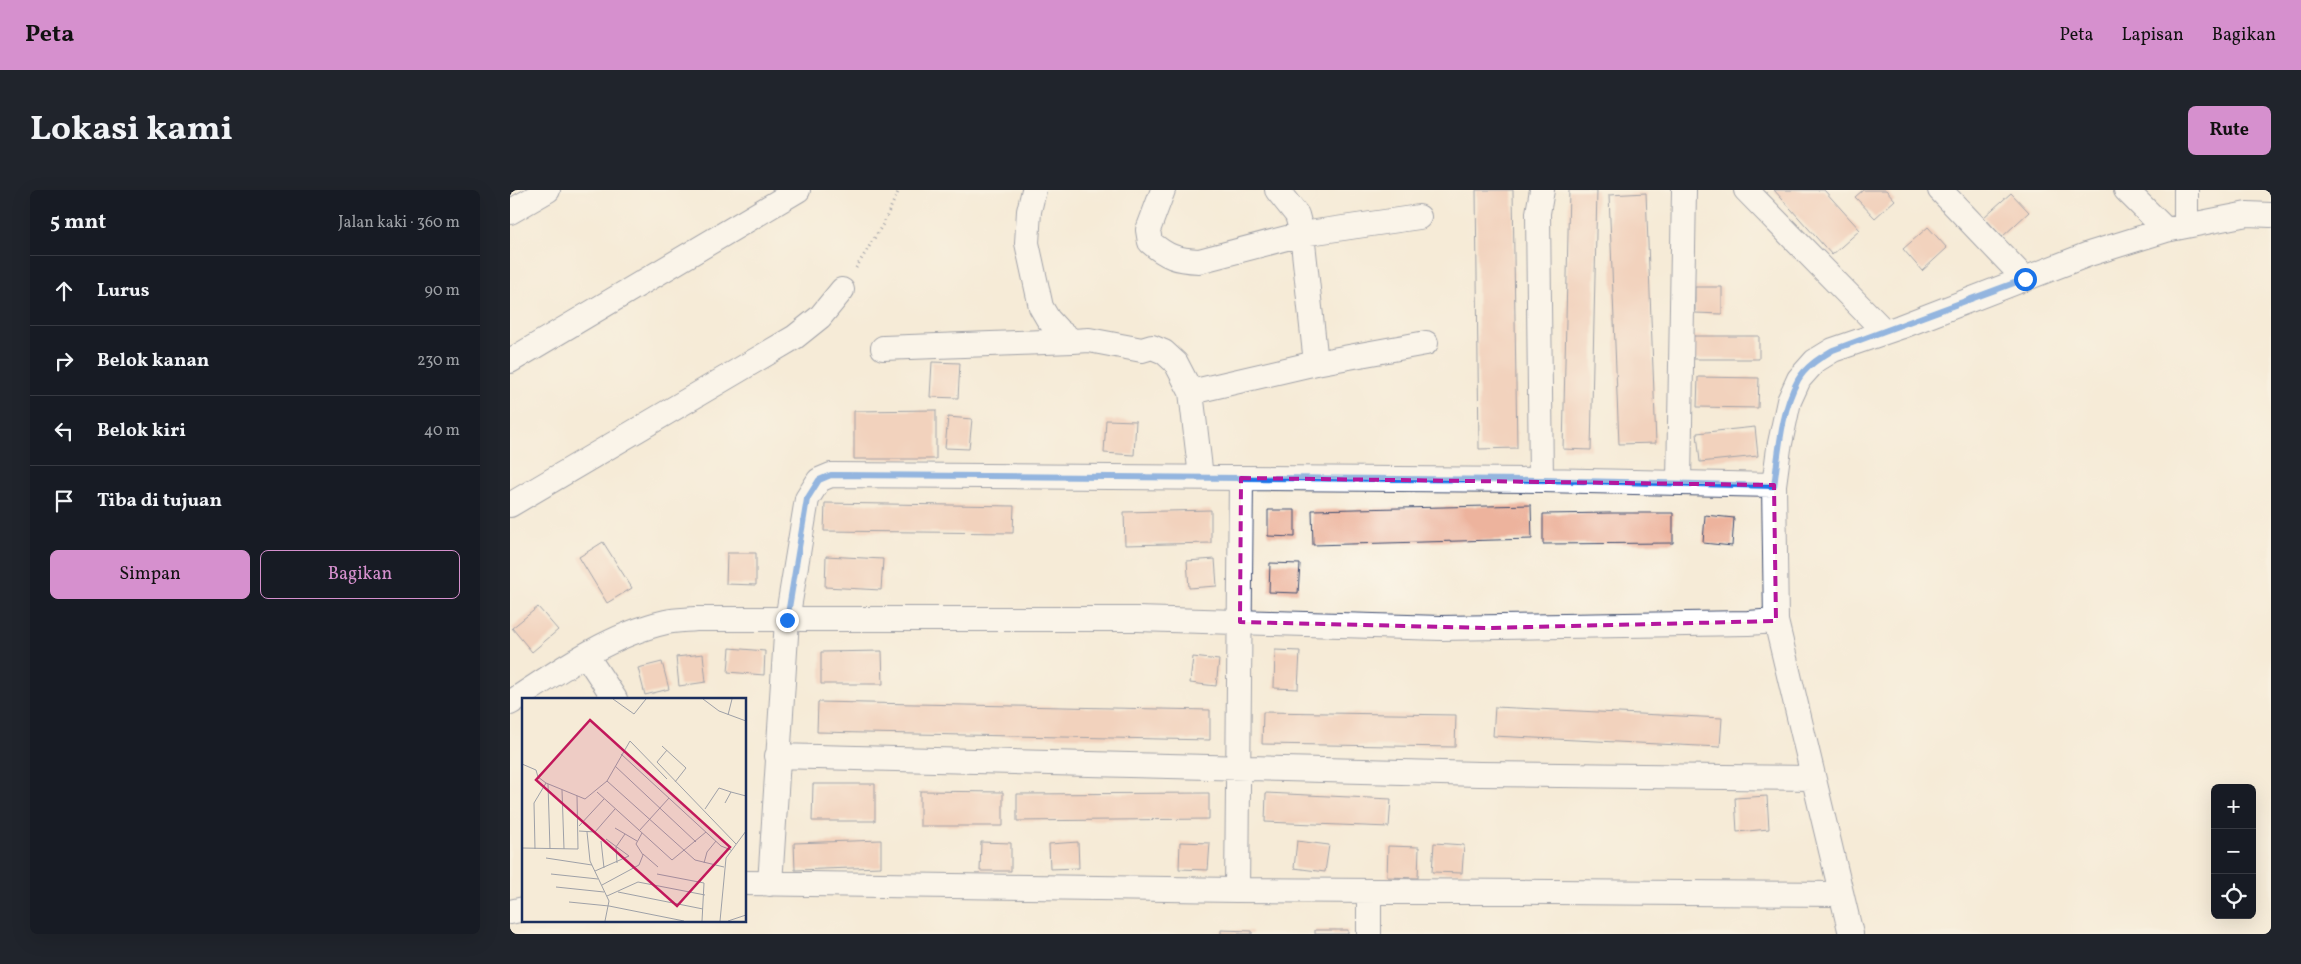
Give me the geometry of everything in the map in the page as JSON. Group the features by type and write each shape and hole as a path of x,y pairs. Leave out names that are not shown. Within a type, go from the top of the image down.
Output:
{"street":[{"path":"510,212 548,190"},
{"path":"510,361 798,190"},
{"path":"1034,190 1029,211 1028,243 1041,306 1048,319 1059,331 1073,341"},
{"path":"1163,190 1148,230 1150,242 1168,256 1199,261 1302,234 1420,217"},
{"path":"1277,190 1297,215 1302,234 1316,363"},
{"path":"1541,480 1538,213 1542,190"},
{"path":"1679,482 1684,190"},
{"path":"1746,190 1885,332"},
{"path":"1940,190 2025,279"},
{"path":"2126,190 2176,228"},
{"path":"2176,228 2186,190"},
{"path":"1851,934 1776,621 1774,486 1789,401 1799,379 1815,361 1833,350 2089,254 2176,228 2247,214 2271,215"},
{"path":"510,504 795,336 820,317 842,290"},
{"path":"883,348 1089,340 1142,350 1152,347 1164,352 1176,363 1191,392 1201,477"},
{"path":"1191,392 1316,363 1426,343"},
{"path":"770,884 787,620 807,499 819,480 831,475 1541,480 1679,482 1774,486"},
{"path":"1237,890 1241,478"},
{"path":"510,703 586,655 625,635 666,622 696,619 1080,619 1488,628 1776,621"},
{"path":"586,655 614,698"},
{"path":"777,756 1480,774 1813,778"},
{"path":"746,883 1237,890 1841,894"},
{"path":"1369,891 1369,934"}],"path":[{"path":"842,290 883,224 899,190"}],"highlighted area":[{"path":"1241,478 1774,485 1776,621 1488,628 1240,622"}],"building":[{"path":"1476,190 1513,190 1517,448 1479,449"},
{"path":"1569,190 1597,190 1591,450 1563,449"},
{"path":"1774,190 1824,190 1860,230 1832,255"},
{"path":"1863,190 1886,190 1895,200 1875,218 1855,197"},
{"path":"1646,193 1656,443 1619,444 1609,195"},
{"path":"2011,193 2029,212 2002,237 1984,217"},
{"path":"1928,227 1947,248 1922,271 1903,249"},
{"path":"1695,287 1722,287 1722,314 1695,313"},
{"path":"1691,336 1759,336 1759,359 1691,359"},
{"path":"932,362 960,363 958,398 930,397"},
{"path":"1698,377 1759,378 1758,408 1697,407"},
{"path":"936,410 936,459 854,459 854,411"},
{"path":"948,417 972,419 969,449 945,448"},
{"path":"1106,420 1136,421 1134,455 1104,453"},
{"path":"1755,427 1758,456 1700,462 1697,433"},
{"path":"825,503 1014,506 1013,533 824,531"},
{"path":"1531,505 1532,539 1313,545 1312,510"},
{"path":"1211,510 1211,543 1125,545 1124,512"},
{"path":"1268,510 1295,510 1295,537 1268,536"},
{"path":"1673,513 1673,543 1543,544 1543,514"},
{"path":"1705,515 1734,518 1732,546 1703,543"},
{"path":"603,542 632,588 607,603 579,557"},
{"path":"727,553 756,553 756,585 726,584"},
{"path":"826,556 883,559 881,590 825,587"},
{"path":"1215,559 1217,586 1189,588 1187,561"},
{"path":"1270,563 1300,564 1298,593 1269,592"},
{"path":"538,607 558,630 532,652 512,628"},
{"path":"730,648 765,651 764,675 728,672"},
{"path":"1275,650 1300,651 1298,689 1274,688"},
{"path":"882,651 883,684 821,684 821,652"},
{"path":"703,654 706,682 679,686 676,657"},
{"path":"1193,657 1219,660 1216,686 1190,683"},
{"path":"662,662 669,689 645,695 638,668"},
{"path":"818,702 1210,710 1210,740 817,732"},
{"path":"1495,707 1722,718 1720,747 1493,736"},
{"path":"1263,712 1456,715 1455,747 1262,744"},
{"path":"813,784 875,784 875,821 812,821"},
{"path":"920,791 1003,792 1003,826 920,826"},
{"path":"1209,793 1209,819 1017,821 1017,794"},
{"path":"1266,793 1391,799 1389,827 1265,822"},
{"path":"1767,796 1769,829 1737,832 1735,798"},
{"path":"881,840 881,867 795,870 794,843"},
{"path":"1297,841 1329,845 1325,872 1294,868"},
{"path":"981,842 1011,843 1011,871 980,871"},
{"path":"1078,842 1079,868 1050,869 1049,844"},
{"path":"1180,842 1210,843 1208,870 1179,869"},
{"path":"1434,843 1464,845 1462,873 1432,872"},
{"path":"1388,846 1419,847 1418,878 1387,877"},
{"path":"1221,930 1252,931 1252,934 1221,934"},
{"path":"1315,930 1348,930 1348,934 1315,934"}],"route":[{"path":"787,620 807,499 812,488 819,480 831,475 1541,480 1679,482 1774,486 1779,448 1789,401 1799,379 1815,361 1833,350 1900,327 2025,279"}]}
